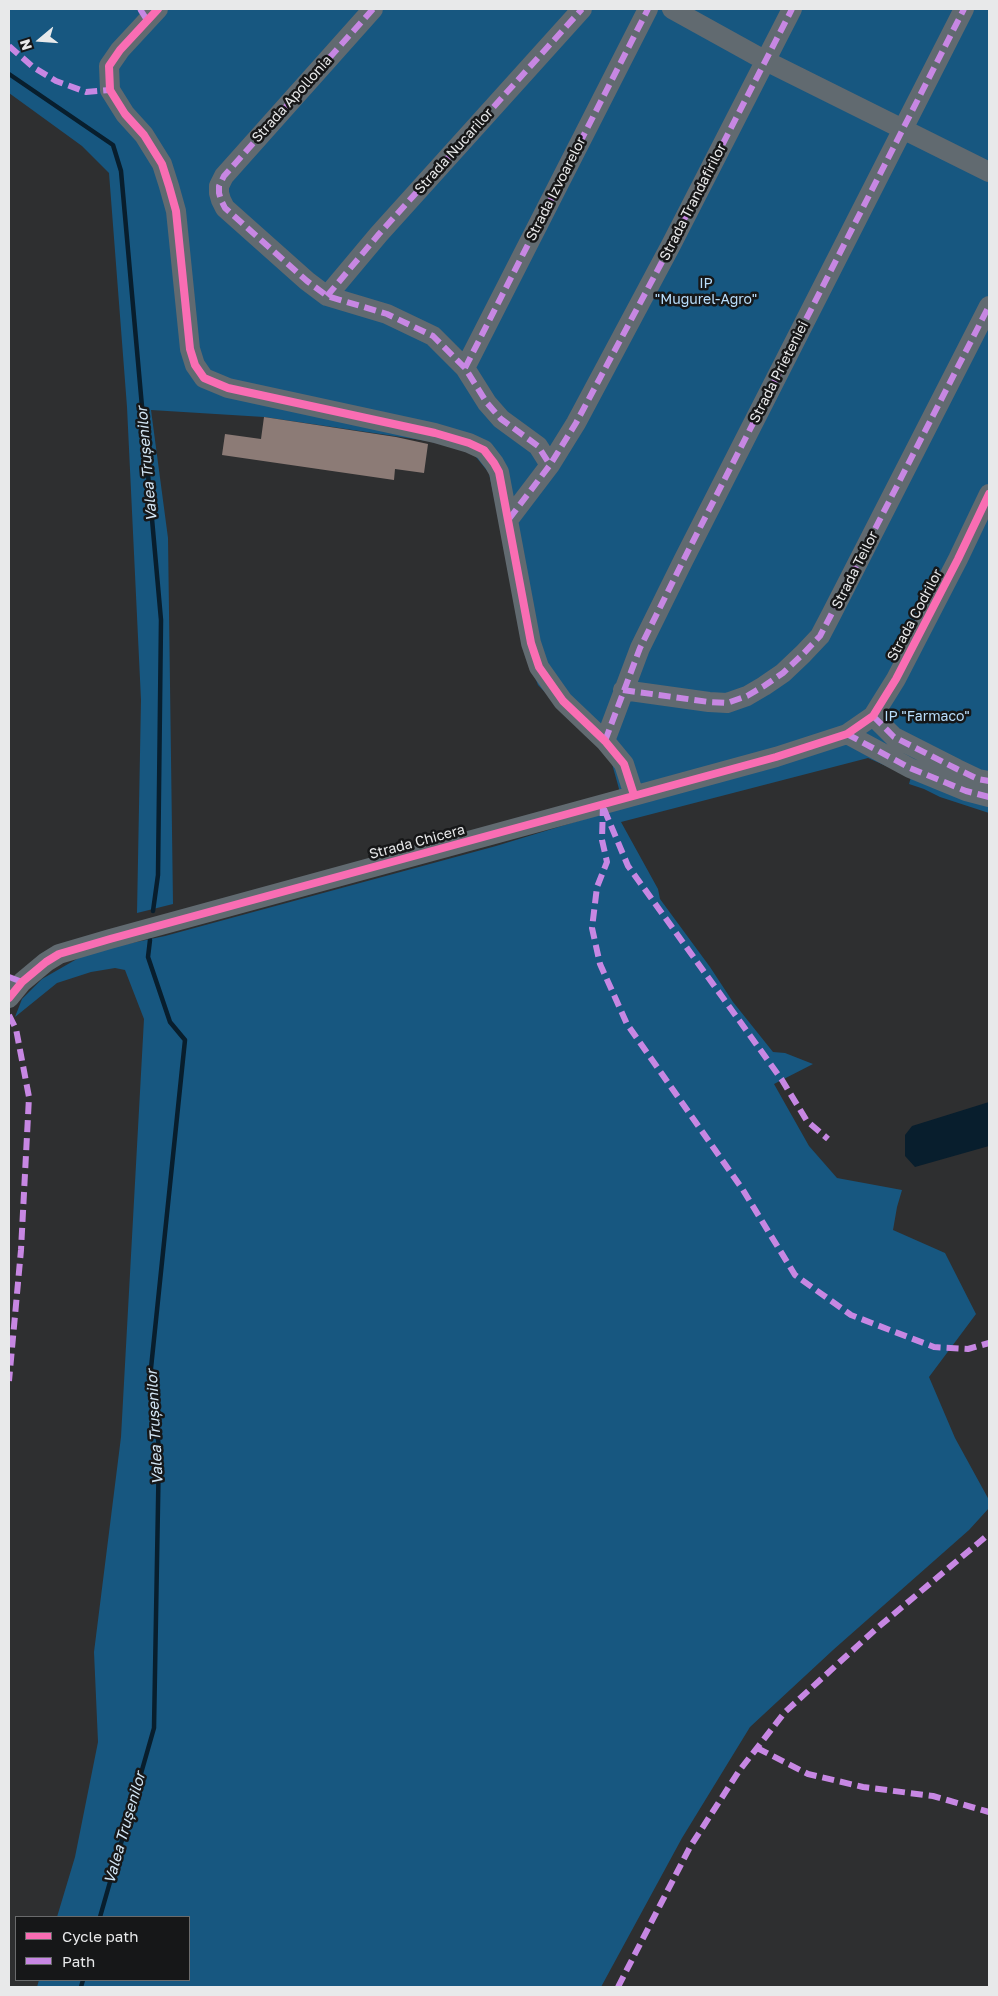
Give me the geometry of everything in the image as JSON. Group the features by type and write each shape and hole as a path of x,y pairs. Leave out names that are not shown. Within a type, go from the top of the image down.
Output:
{"street":[{"name":"Strada Apollonia","path":"327,296 307,281 225,208 219,194 219,186 224,176 373,9"},
{"name":"Strada Nucarilor","path":"327,296 386,227 582,9"},
{"name":"Strada Izvoarelor","path":"464,368 648,9"},
{"path":"672,9 766,61 989,172"},
{"name":"Strada Trandafirilor","path":"509,519 550,464 576,423 792,9"},
{"name":"Strada Prieteniei","path":"605,740 640,648 682,561 964,9"},
{"path":"148,13 109,66 110,90 125,114 144,135 162,164 169,186 176,210 190,349 195,366 204,378 228,388 435,433 469,443 484,450 499,472 531,643 539,667 563,701 605,740 624,764 634,795"},
{"path":"327,296 387,314 433,336 464,368 487,404 502,419 538,446 550,464"},
{"name":"Strada Teilor","path":"623,690 709,702 727,702 747,696 764,686 803,654 820,636 831,616 989,306"},
{"name":"Strada Codrilor","path":"847,734 873,716 900,670 958,559 989,494"},
{"path":"873,716 894,737 978,779 989,780"},
{"path":"847,734 910,768 966,791 989,797"},
{"name":"Strada Chicera","path":"9,998 22,982 59,954 129,933 776,757 847,734"}],"green space":[{"path":"9,9 989,9 989,813 940,797 909,784 911,777 868,758 621,822 658,889 660,899 733,1002 773,1052 785,1053 813,1064 774,1084 809,1146 837,1178 902,1190 893,1230 945,1253 976,1314 929,1377 955,1438 989,1500 989,1508 969,1530 833,1650 750,1727 682,1838 601,1987 37,1987 39,1981 190,1981 190,1916 57,1916 75,1857 98,1742 94,1652 121,1437 144,1019 125,970 115,968 91,972 57,983 15,1017 22,999 42,979 89,952 165,936 496,846 624,807 611,760 538,685 527,657 489,473 472,452 428,441 264,417 151,410 168,538 173,904 137,913 141,700 127,407 109,173 82,146 9,93"}],"shaded area":[{"path":"989,1102 989,1146 915,1167 905,1156 905,1135 912,1126"}],"building":[{"path":"264,417 396,437 428,444 424,473 395,469 394,480 222,455 225,434 261,439"}],"waterway":[{"name":"Valea Trușenilor","path":"9,74 113,145 121,171 161,620 158,875 153,911"},
{"name":"Valea Trușenilor","path":"100,1916 154,1728 159,1449 151,1368 185,1040 170,1022 148,957 150,940"},
{"name":"Valea Trușenilor","path":"81,1987 83,1981"}],"marked path":[{"path":"140,9 147,20"},
{"path":"373,9 224,176 219,186 221,200 225,208 307,281 327,296 387,314 433,336 465,368 487,403 501,419 538,446 550,465"},
{"path":"327,296 379,234 582,9"},
{"path":"465,368 648,9"},
{"path":"509,519 550,465 576,423 671,245 792,9"},
{"path":"605,741 640,648 964,9"},
{"path":"9,46 33,67 56,81 86,92 110,90"},
{"path":"623,690 727,703 747,696 764,686 783,673 803,654 820,636 989,306"},
{"path":"873,716 894,737 978,779 989,781"},
{"path":"847,734 910,768 966,791 989,797"},
{"path":"603,804 602,840 607,862 597,887 592,928 600,964 627,1024 743,1190 795,1275 851,1315 934,1347 968,1349 989,1343"},
{"path":"604,809 628,866 782,1080 807,1121 828,1139"},
{"path":"9,977 22,982"},
{"path":"9,1015 16,1029 29,1097 21,1250 9,1381"},
{"path":"618,1987 690,1847 739,1771 785,1712 876,1629 989,1534"},
{"path":"757,1748 808,1774 863,1787 933,1796 989,1812"}],"cycle path":[{"path":"158,9 120,50 109,66 110,90 125,114 144,135 162,164 169,186 176,211 190,349 195,365 204,378 228,388 435,433 469,443 484,450 499,472 531,643 539,667 563,701 605,741 624,764 634,795"},
{"path":"9,998 22,982 59,954 776,757 847,734 873,716 896,679 989,494"}],"park label":[{"name":"IP \"Mugurel-Agro\"","path":"706,292"},
{"name":"IP \"Farmaco\"","path":"927,717"}]}
